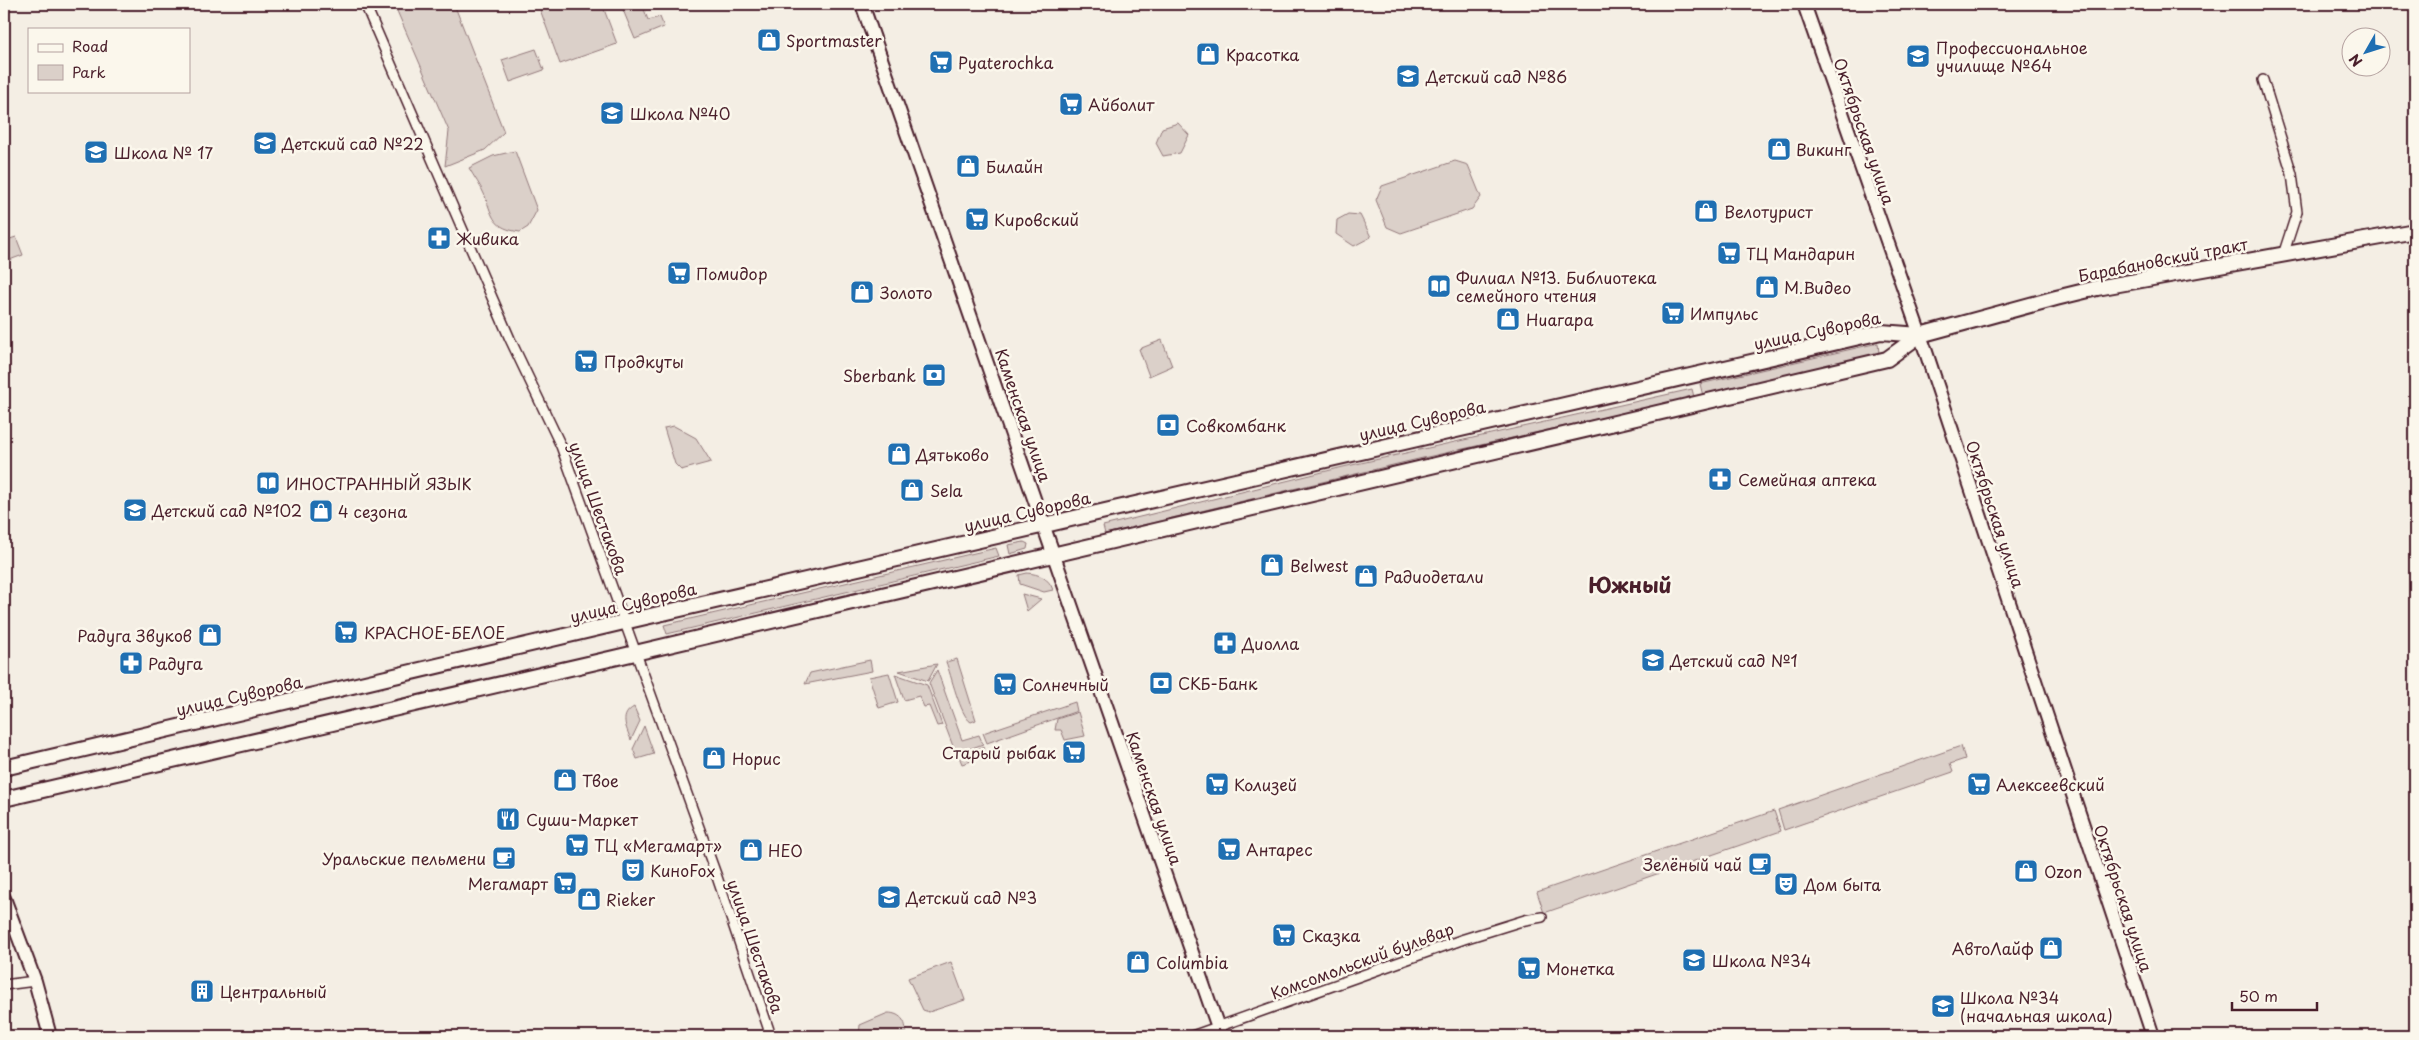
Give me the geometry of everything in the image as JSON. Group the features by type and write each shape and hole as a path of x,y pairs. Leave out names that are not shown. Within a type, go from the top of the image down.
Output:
{"main road":[{"name":"Барабановский тракт","path":"1920,335 2097,288 2415,231"},
{"name":"улица Суворова","path":"4,768 1044,524 1881,332 1920,335"},
{"path":"4,799 1887,359 1920,335"}],"street":[{"name":"улица Шестакова","path":"365,4 510,339 561,446 717,877 771,1036"},
{"name":"Каменская улица","path":"862,4 1220,1032"},
{"name":"Октябрьская улица","path":"1804,4 1920,335 2153,1036"},
{"path":"2263,80 2292,174 2297,212 2283,255"},
{"path":"4,898 35,981 50,1036"},
{"name":"Комсомольский бульвар","path":"1192,1036 1220,1032 1464,939 1525,920 1542,917"},
{"path":"4,985 35,981"}],"green space":[{"path":"394,4 454,4 504,132 485,150 445,166 449,131"},
{"path":"538,4 602,4 617,44 560,64"},
{"path":"642,4 648,20 660,17 664,27 635,39 623,10"},
{"path":"536,49 544,70 510,82 502,60"},
{"path":"1178,123 1189,135 1180,153 1163,156 1156,143 1162,128"},
{"path":"515,151 537,210 528,227 520,232 504,228 495,221 483,192 469,168 493,156"},
{"path":"1455,161 1468,165 1481,197 1472,209 1401,233 1387,227 1376,200 1382,186"},
{"path":"1348,214 1360,215 1371,237 1354,246 1336,234 1337,220"},
{"path":"16,237 23,255 4,262 4,241"},
{"path":"1162,340 1172,366 1149,376 1139,349"},
{"path":"1878,343 1879,354 1703,396 1700,384"},
{"path":"1692,389 1694,397 1414,460 1105,534 1103,526 1343,467"},
{"path":"674,426 696,438 711,462 681,470 675,464 664,428"},
{"path":"1024,542 1028,544 1027,549 1010,554 1008,545"},
{"path":"996,548 999,556 667,634 664,625"},
{"path":"1027,573 1043,577 1049,582 1053,590 1044,592 1020,584 1019,575"},
{"path":"1022,594 1041,599 1027,611"},
{"path":"957,659 976,720 971,722 963,712 946,662"},
{"path":"870,660 872,671 805,684 810,673"},
{"path":"937,664 928,681 899,671"},
{"path":"937,670 962,740 979,735 983,744 956,754 929,683"},
{"path":"889,673 898,702 879,708 869,677"},
{"path":"895,674 927,685 942,725 937,726 929,706 924,707 919,696 904,700"},
{"path":"1075,702 1077,711 987,743 983,733"},
{"path":"634,707 640,721 631,740 625,718 629,710"},
{"path":"1078,712 1085,736 1065,740 1061,730 1055,730 1057,719"},
{"path":"644,726 654,754 637,759 633,749"},
{"path":"1961,746 1965,759 1950,764 1953,772 1784,830 1778,810"},
{"path":"983,747 987,756 962,764 958,754"},
{"path":"1774,811 1781,831 1544,913 1537,892"},
{"path":"951,962 965,1000 929,1012 923,1010 908,978"},
{"path":"888,1013 893,1013 903,1020 906,1027 905,1036 859,1036 860,1025"}],"place":[{"name":"Sportmaster","path":"769,40"},
{"name":"Красотка","path":"1208,54"},
{"name":"Профессиональное училище №64","path":"1918,56"},
{"name":"Pyaterochka","path":"941,62"},
{"name":"Детский сад №86","path":"1408,76"},
{"name":"Айболит","path":"1071,104"},
{"name":"Школа №40","path":"612,113"},
{"name":"Детский сад №22","path":"265,143"},
{"name":"Викинг","path":"1779,149"},
{"name":"Школа № 17","path":"96,152"},
{"name":"Билайн","path":"968,166"},
{"name":"Велотурист","path":"1706,211"},
{"name":"Кировский","path":"977,219"},
{"name":"Живика","path":"439,238"},
{"name":"ТЦ Мандарин","path":"1729,253"},
{"name":"Помидор","path":"679,273"},
{"name":"Филиал №13. Библиотека семейного чтения","path":"1439,286"},
{"name":"М.Видео","path":"1767,287"},
{"name":"Золото","path":"862,292"},
{"name":"Импульс","path":"1673,313"},
{"name":"Ниагара","path":"1508,319"},
{"name":"Продкуты","path":"586,361"},
{"name":"Sberbank","path":"934,375"},
{"name":"Совкомбанк","path":"1168,425"},
{"name":"Дятьково","path":"899,454"},
{"name":"Семейная аптека","path":"1720,479"},
{"name":"ИНОСТРАННЫЙ ЯЗЫК","path":"268,483"},
{"name":"Sela","path":"912,490"},
{"name":"Детский сад №102","path":"135,510"},
{"name":"4 сезона","path":"321,511"},
{"name":"Belwest","path":"1272,565"},
{"name":"Радиодетали","path":"1366,576"},
{"name":"КРАСНОЕ-БЕЛОЕ","path":"346,632"},
{"name":"Радуга Звуков","path":"210,635"},
{"name":"Диолла","path":"1225,643"},
{"name":"Детский сад №1","path":"1653,660"},
{"name":"Радуга","path":"131,663"},
{"name":"СКБ-Банк","path":"1161,683"},
{"name":"Солнечный","path":"1005,684"},
{"name":"Старый рыбак","path":"1074,752"},
{"name":"Норис","path":"714,758"},
{"name":"Твое","path":"565,780"},
{"name":"Колизей","path":"1217,784"},
{"name":"Алексеевский","path":"1979,784"},
{"name":"Суши-Маркет","path":"508,819"},
{"name":"ТЦ «Мегамарт»","path":"577,845"},
{"name":"Антарес","path":"1229,849"},
{"name":"НЕО","path":"751,850"},
{"name":"Уральские пельмени","path":"504,858"},
{"name":"Зелёный чай","path":"1760,864"},
{"name":"КиноFox","path":"633,870"},
{"name":"Ozon","path":"2026,871"},
{"name":"Мегамарт","path":"565,883"},
{"name":"Дом быта","path":"1786,884"},
{"name":"Детский сад №3","path":"889,897"},
{"name":"Rieker","path":"589,899"},
{"name":"Сказка","path":"1284,935"},
{"name":"АвтоЛайф","path":"2051,948"},
{"name":"Школа №34","path":"1694,960"},
{"name":"Columbia","path":"1138,962"},
{"name":"Монетка","path":"1529,968"},
{"name":"Центральный","path":"202,991"},
{"name":"Школа №34 (начальная школа)","path":"1943,1006"}],"district":[{"name":"Южный","path":"1630,584"}]}
